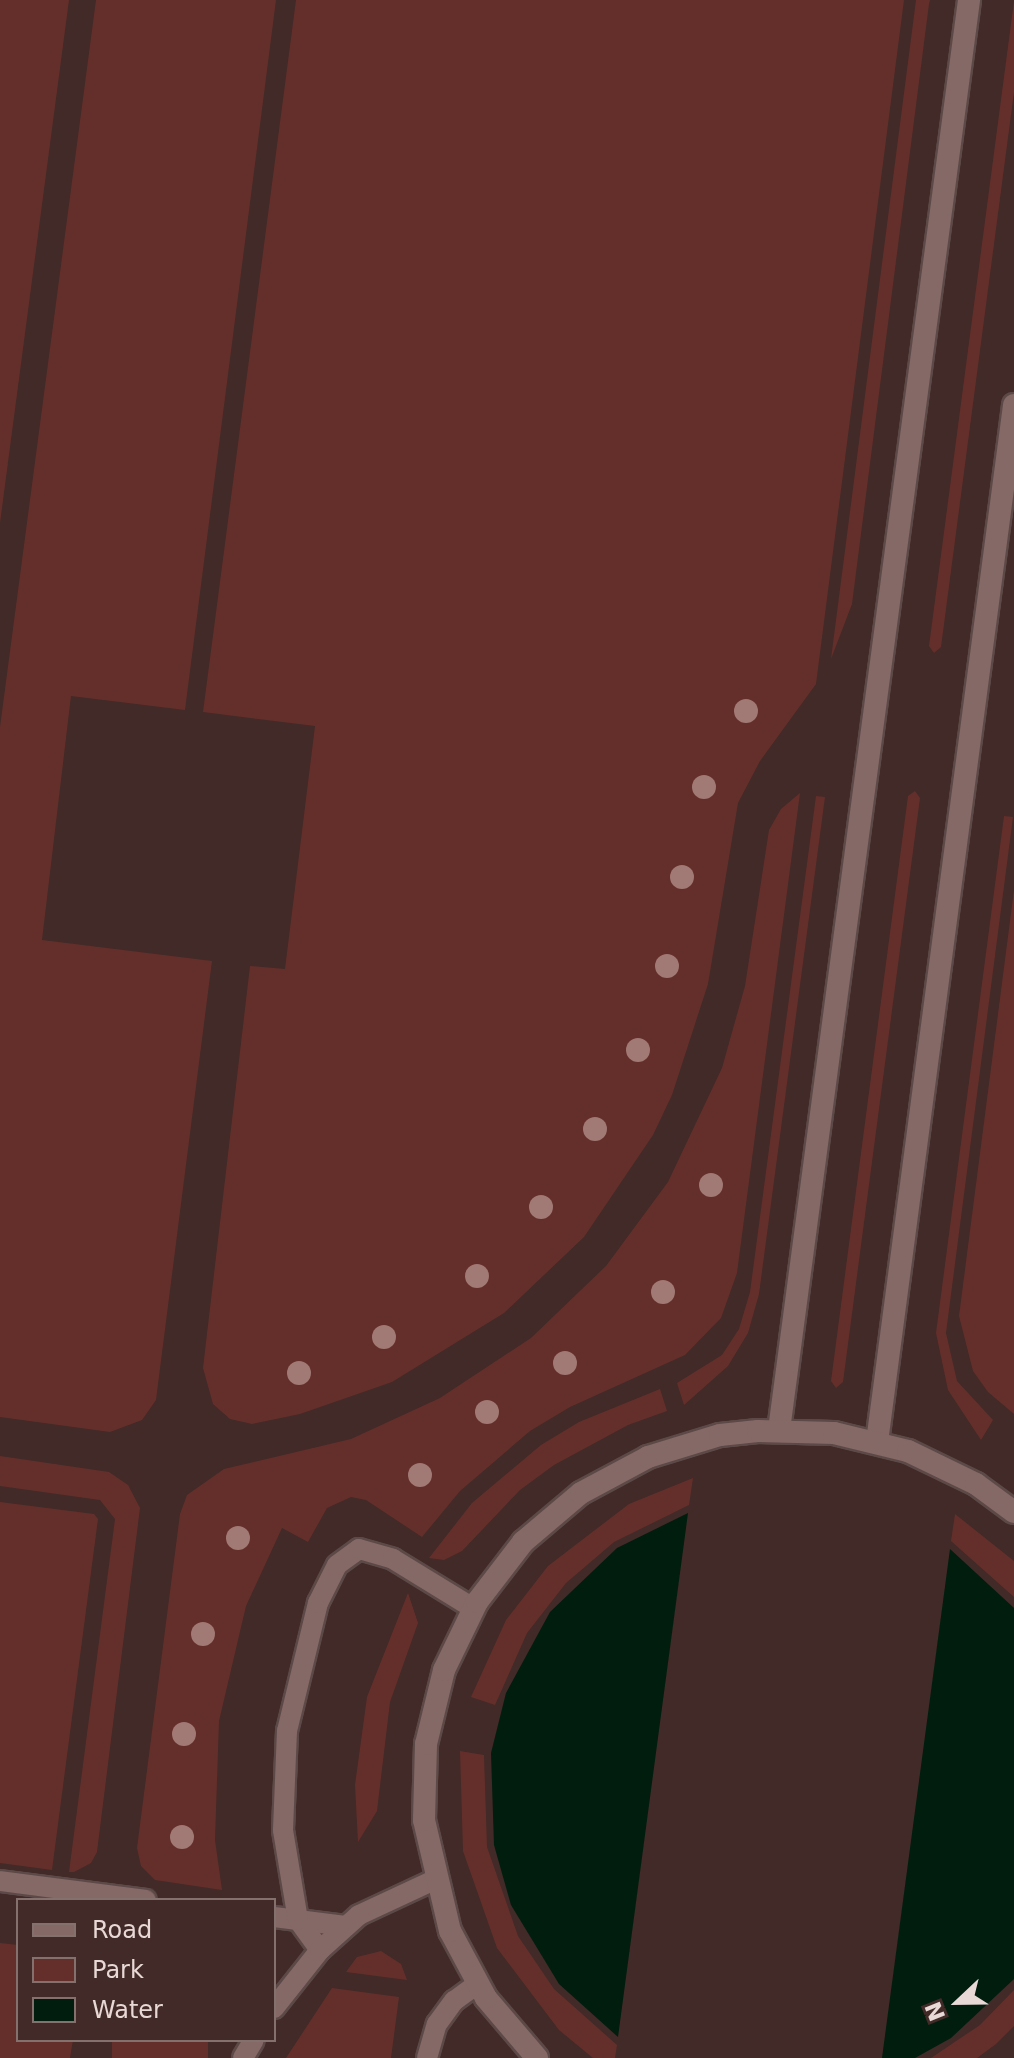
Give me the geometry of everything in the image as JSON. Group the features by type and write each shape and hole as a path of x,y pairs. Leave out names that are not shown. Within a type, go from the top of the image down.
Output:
{"street":[{"path":"779,1430 969,0"},
{"path":"877,1442 1014,405"},
{"path":"537,2058 477,1984 450,1931 434,1880 424,1820 426,1744 444,1670 473,1608 498,1571 541,1524 613,1473 684,1444 779,1430 877,1442 943,1466 1014,1512"}],"lane":[{"path":"320,1950 298,1920 283,1830 287,1731 306,1644 337,1565 349,1553 370,1551 473,1608"},
{"path":"276,2005 320,1950 345,1926 387,1899 434,1880"},
{"path":"0,1881 131,1898"},
{"path":"276,1917 345,1926"},
{"path":"427,2058 437,2024 454,2001 477,1984"}],"green space":[{"path":"0,0 69,0 0,523"},
{"path":"96,0 276,0 185,710 71,696 42,940 212,961 156,1400 142,1420 110,1432 0,1417 0,727"},
{"path":"296,0 904,0 816,684 760,761 738,803 708,984 672,1095 653,1135 584,1237 504,1313 392,1382 300,1414 252,1424 230,1419 213,1404 203,1368 250,966 285,969 315,726 203,712"},
{"path":"916,0 930,0 852,604 831,659"},
{"path":"1014,1 1014,92 941,647 934,653 929,646"},
{"path":"915,791 920,798 843,1382 836,1388 831,1381 908,796"},
{"path":"800,793 737,1273 721,1318 685,1355 570,1407 530,1431 460,1491 422,1537 366,1500 351,1497 327,1508 308,1542 282,1528 246,1606 219,1721 215,1840 222,1890 155,1880 141,1866 137,1848 180,1514 187,1495 224,1469 351,1439 440,1398 531,1338 606,1266 668,1182 722,1068 745,986 769,830 781,809"},
{"path":"816,796 825,797 759,1294 748,1333 728,1366 684,1405 677,1383 722,1355 739,1329 750,1292"},
{"path":"1004,816 1013,817 946,1333 957,1381 993,1420 981,1440 948,1390 936,1333"},
{"path":"1014,890 1014,1414 988,1392 973,1371 959,1316"},
{"path":"660,1389 667,1411 628,1425 554,1465 520,1490 462,1551 444,1560 429,1558 472,1503 541,1445 579,1422"},
{"path":"0,1456 109,1472 128,1485 140,1508 97,1852 91,1863 74,1872 69,1872 115,1519 100,1500 0,1486"},
{"path":"693,1478 689,1505 614,1542 566,1583 527,1633 495,1705 471,1697 506,1620 548,1566 629,1504"},
{"path":"0,1502 94,1514 98,1519 52,1870 0,1863"},
{"path":"955,1514 1014,1561 1014,1597 951,1541"},
{"path":"408,1593 418,1623 390,1702 377,1811 358,1842 355,1785 367,1697"},
{"path":"460,1751 484,1755 487,1847 518,1936 554,1989 617,2045 615,2058 593,2058 559,2030 497,1948 463,1851"},
{"path":"0,1943 16,1945 16,2042 73,2042 70,2058 0,2058"},
{"path":"381,1951 401,1964 407,1980 346,1972 357,1957"},
{"path":"332,1988 399,1997 391,2058 286,2058"},
{"path":"1014,1990 1014,2026 996,2044 977,2058 931,2058 980,2025"},
{"path":"112,2042 208,2042 208,2058 112,2058"}],"water":[{"path":"688,1513 618,2037 559,1984 511,1905 494,1845 491,1753 506,1693 550,1612 617,1548"},
{"path":"950,1549 1014,1608 1014,1979 951,2038 915,2058 882,2058"}]}
